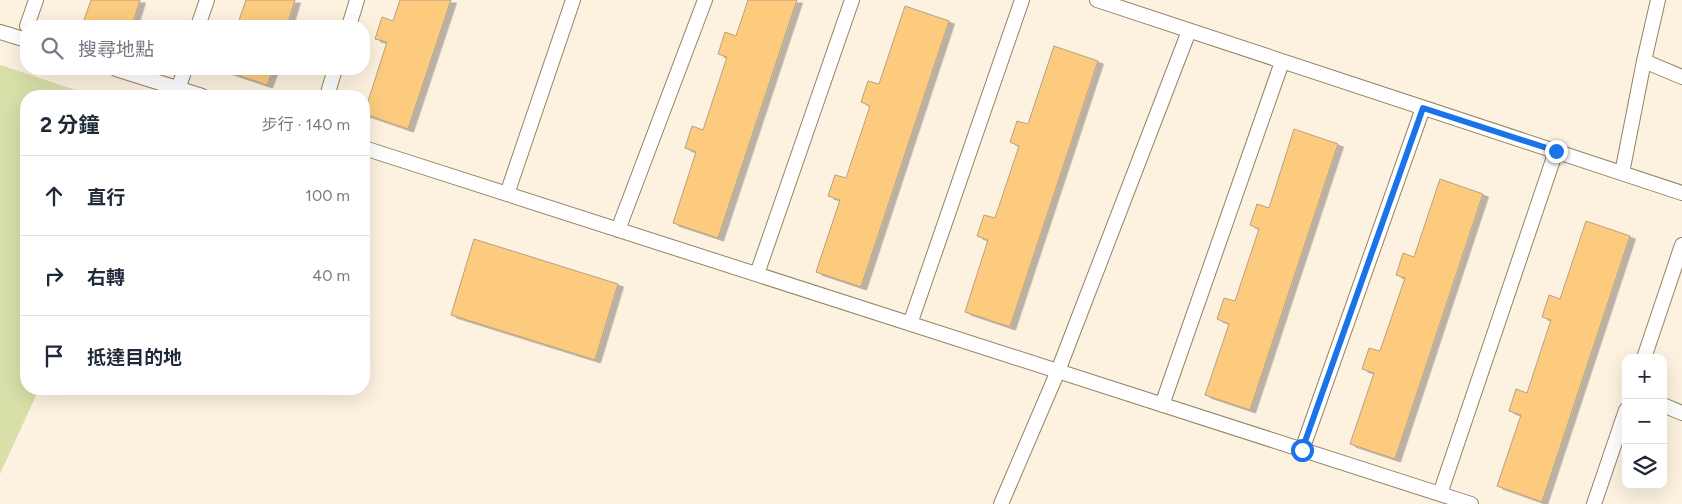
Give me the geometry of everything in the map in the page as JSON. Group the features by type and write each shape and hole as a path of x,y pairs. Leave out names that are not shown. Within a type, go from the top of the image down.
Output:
{"lane":[{"path":"29,20 36,0"},
{"path":"200,20 207,0"},
{"path":"351,20 357,0"},
{"path":"507,194 573,0"},
{"path":"618,230 705,0"},
{"path":"757,274 852,0"},
{"path":"910,324 1022,0"},
{"path":"1097,0 1682,192"},
{"path":"1622,173 1658,0"},
{"path":"1001,504 1058,371 1189,30"},
{"path":"0,32 20,33"},
{"path":"1644,61 1682,77"},
{"path":"1162,405 1282,62"},
{"path":"135,75 181,90"},
{"path":"178,89 183,75"},
{"path":"329,90 333,75"},
{"path":"1302,450 1423,108"},
{"path":"370,150 1471,504"},
{"path":"1440,494 1556,151"},
{"path":"1645,354 1682,245"},
{"path":"1667,407 1682,414"},
{"path":"1594,504 1622,422"}],"green space":[{"path":"0,65 20,72 20,75 30,75 76,90 20,90 20,395 36,395 0,474"}],"building":[{"path":"91,0 140,0 134,20 84,20"},
{"path":"246,0 295,0 289,20 239,20"},
{"path":"400,0 451,0 408,129 370,116 370,95 387,42 375,39 382,17 393,21"},
{"path":"748,0 797,0 718,238 673,223 696,152 685,148 692,126 703,130 727,57 718,54 725,32 736,36"},
{"path":"905,6 949,21 861,287 816,272 840,200 828,196 835,175 846,178 870,106 861,102 868,81 879,84"},
{"path":"1054,46 1098,61 1010,327 965,312 988,240 977,236 984,215 995,218 1019,146 1010,142 1017,121 1028,124"},
{"path":"237,75 271,75 267,85"},
{"path":"1294,129 1338,144 1250,410 1205,395 1229,324 1217,319 1224,298 1235,301 1259,229 1250,225 1257,204 1269,208"},
{"path":"1440,179 1483,194 1395,459 1350,444 1374,373 1362,369 1369,348 1380,351 1405,278 1396,275 1403,253 1414,257"},
{"path":"1586,221 1630,236 1542,502 1497,486 1521,415 1509,411 1516,389 1527,393 1551,320 1542,317 1549,295 1560,299"},
{"path":"474,239 618,284 595,360 451,315"}],"route":[{"path":"1302,450 1423,108 1556,151"}]}
